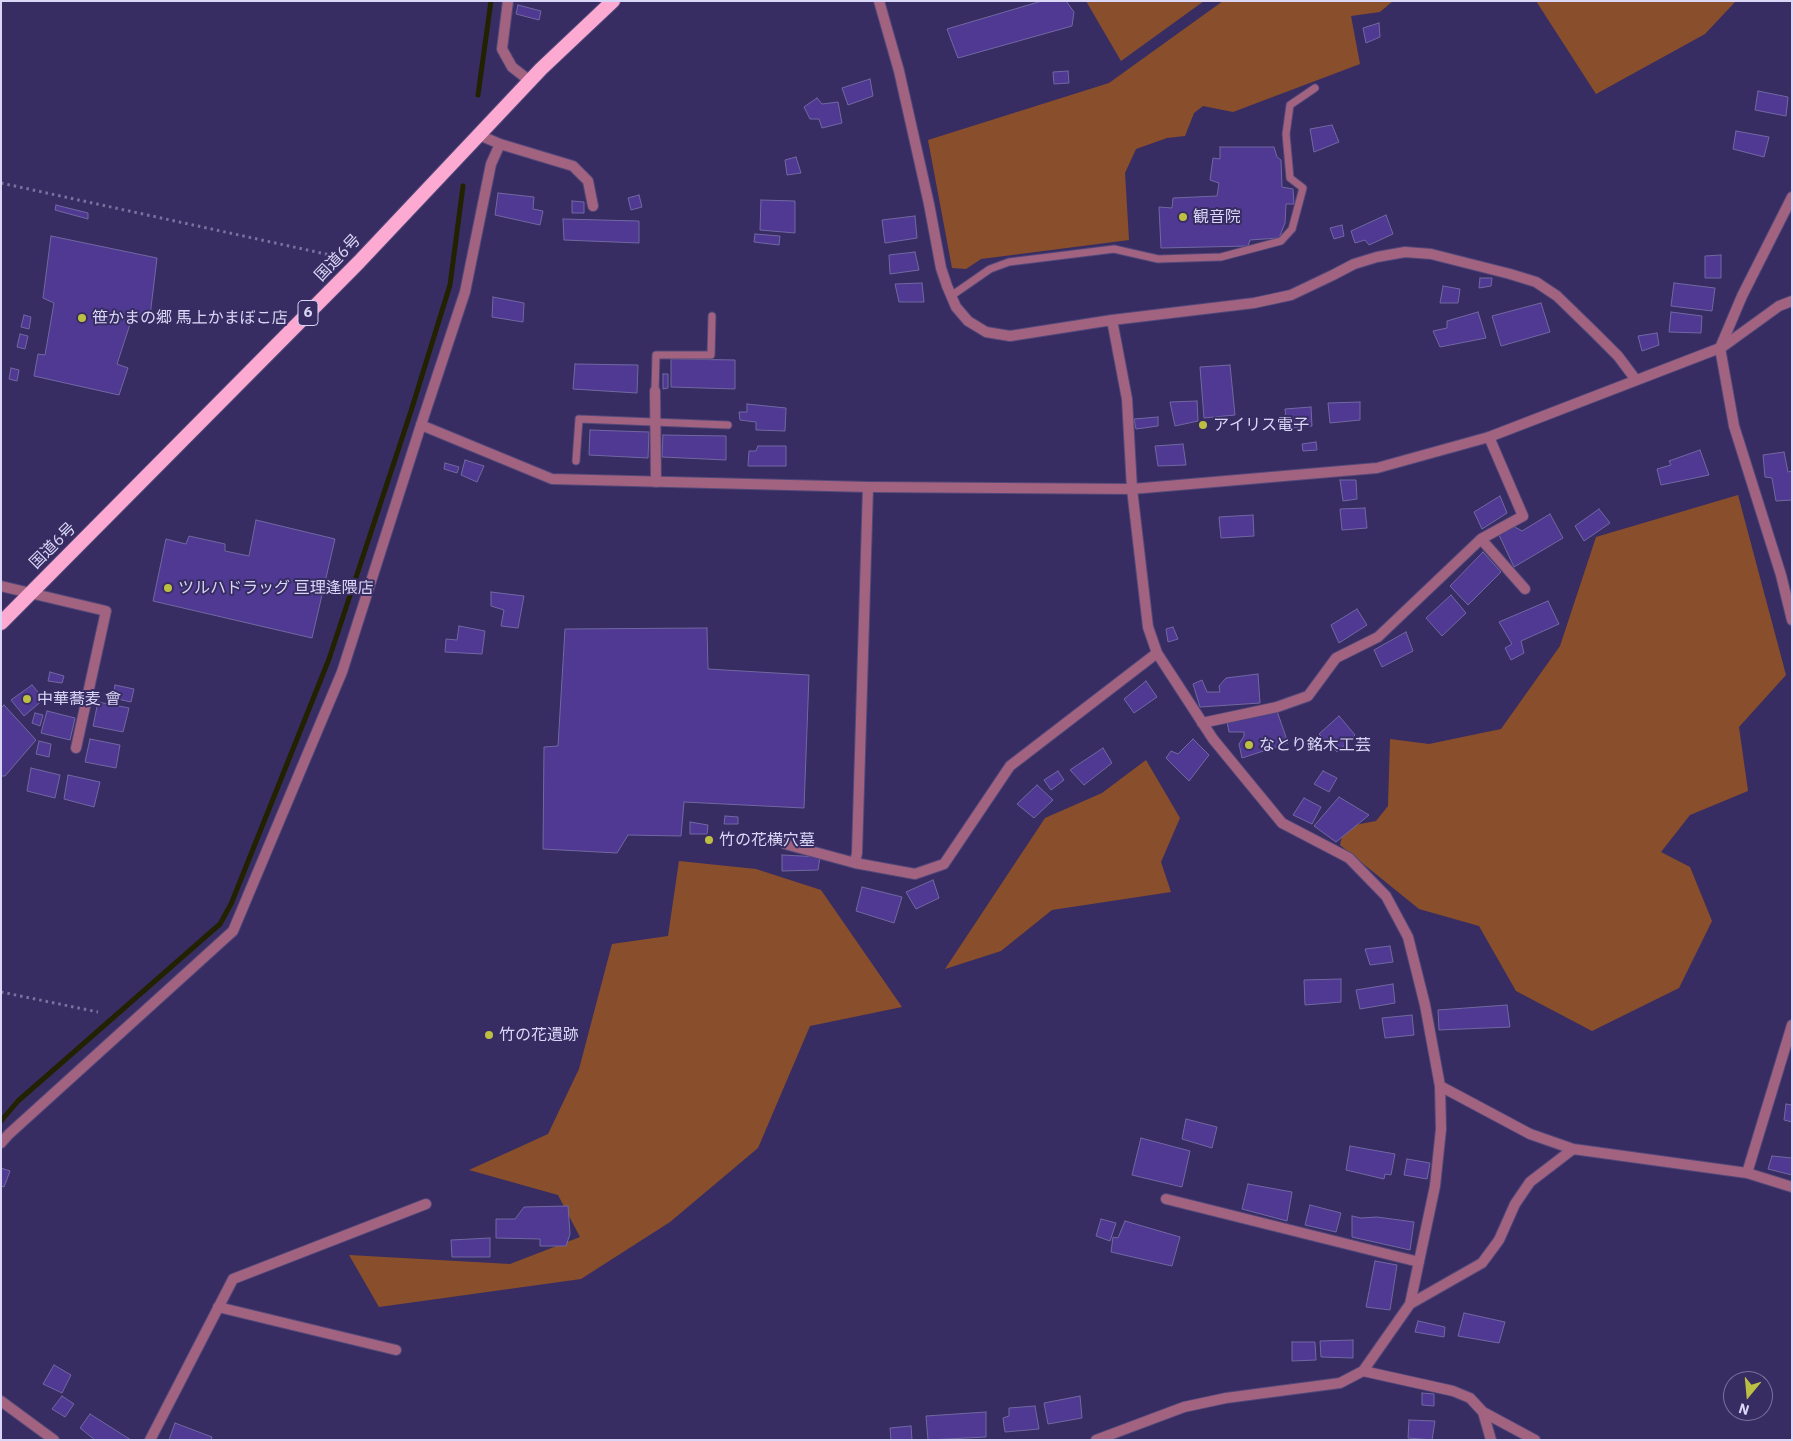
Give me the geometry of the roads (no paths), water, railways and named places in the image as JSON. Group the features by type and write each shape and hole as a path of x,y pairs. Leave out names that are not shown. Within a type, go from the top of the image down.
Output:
{"highway":[{"name":"国道6号","path":"1,623 358,262 530,81 613,1"}],"street":[{"path":"508,1 502,49 512,67 530,81"},
{"path":"880,1 914,137 941,268 956,307 968,320 986,332 1010,336 1112,320 1254,303 1291,294 1354,264 1377,257 1405,252 1431,254 1536,282 1557,296 1594,332 1618,356 1636,380"},
{"path":"479,136 573,166 588,181 593,206"},
{"path":"1,1144 9,1134 233,931 342,672 420,425 465,292 491,164 500,144"},
{"path":"1792,197 1742,296 1720,348 1734,426 1781,575 1792,620"},
{"path":"420,425 552,479 868,487 1132,489 1377,468 1489,437 1720,348 1779,306 1792,301"},
{"path":"1096,1440 1184,1408 1226,1398 1340,1383 1363,1371 1410,1304 1435,1186 1441,1129 1440,1086 1425,1005 1408,936 1386,896 1349,858 1282,823 1213,739 1157,653 1148,628 1132,489 1126,399 1112,320"},
{"path":"655,391 656,482"},
{"path":"1202,723 1277,707 1308,696 1336,658 1378,637 1481,540 1522,516 1489,437"},
{"path":"855,863 857,853 868,487"},
{"path":"1481,540 1525,589"},
{"path":"1,586 106,611 76,748"},
{"path":"784,844 855,863 915,874 944,864 1010,766 1157,653"},
{"path":"1748,1173 1792,1025"},
{"path":"1440,1086 1530,1134 1573,1149 1748,1173 1792,1188"},
{"path":"1410,1304 1482,1263 1499,1240 1515,1204 1530,1182 1573,1149"},
{"path":"1166,1199 1418,1262"},
{"path":"150,1440 233,1279 426,1204"},
{"path":"218,1308 396,1350"},
{"path":"1363,1371 1453,1391 1470,1398 1483,1412 1535,1440"},
{"path":"1,1401 54,1440"},
{"path":"1483,1412 1491,1440"}],"lane":[{"path":"951,296 990,269 1009,262 1114,249 1158,259 1221,257 1281,241 1292,229 1304,188 1290,178 1286,134 1290,105 1315,88"},
{"path":"655,391 656,355 711,356 712,316"},
{"path":"576,461 579,419 728,425"}],"waterway":[{"path":"478,95 491,1"},
{"path":"1,1121 18,1101 220,924 231,904 329,659 411,411 450,285 463,186"}],"place":[{"name":"観音院","path":"1183,217"},
{"name":"笹かまの郷 馬上かまぼこ店","path":"82,318"},
{"name":"アイリス電子","path":"1203,425"},
{"name":"ツルハドラッグ 亘理逢隈店","path":"168,588"},
{"name":"中華蕎麦 會","path":"27,699"},
{"name":"なとり銘木工芸","path":"1249,745"},
{"name":"竹の花横穴墓","path":"709,840"},
{"name":"竹の花遺跡","path":"489,1035"}]}
